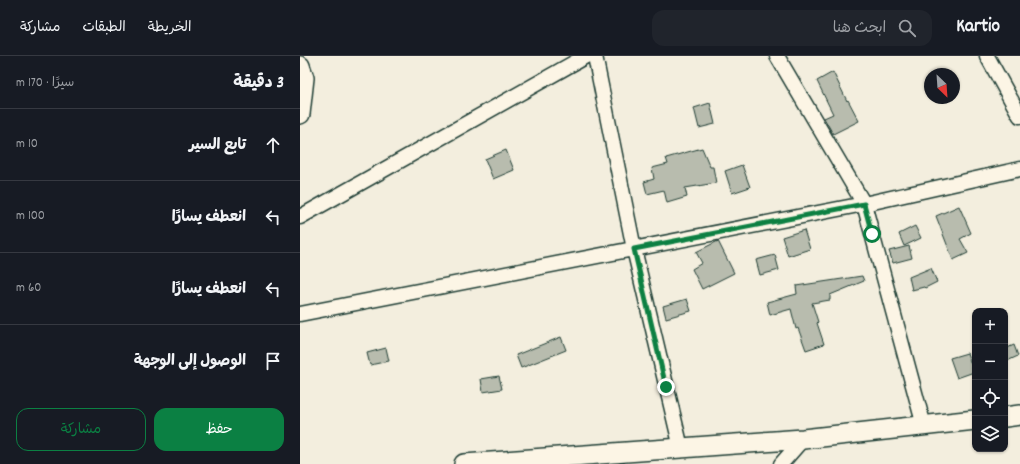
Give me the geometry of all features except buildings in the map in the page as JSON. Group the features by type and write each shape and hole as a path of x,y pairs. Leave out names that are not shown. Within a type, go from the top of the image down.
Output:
{"street":[{"path":"300,216 586,56"},
{"path":"595,56 634,249 681,448"},
{"path":"987,56 1020,116"},
{"path":"780,57 864,204 924,426"},
{"path":"300,66 304,78 300,114"},
{"path":"300,314 864,204 1020,169"},
{"path":"1008,417 1020,415"},
{"path":"464,464 803,440 972,420"},
{"path":"782,464 803,440"}],"route":[{"path":"666,387 634,249 864,204 872,234"}]}
